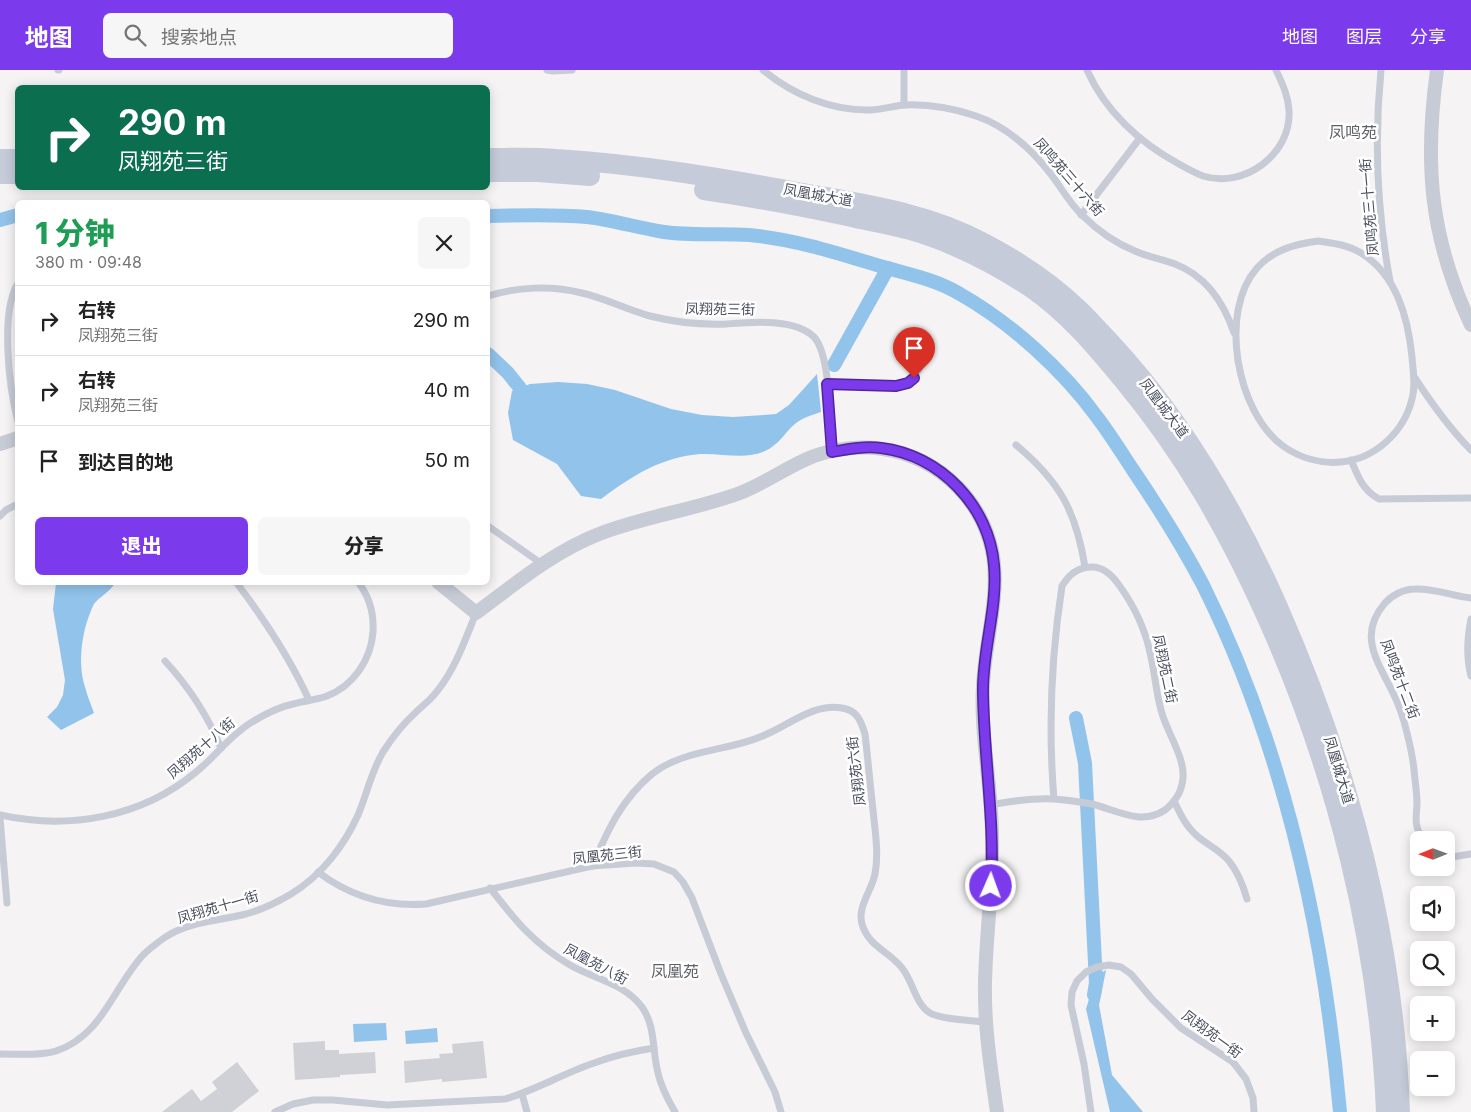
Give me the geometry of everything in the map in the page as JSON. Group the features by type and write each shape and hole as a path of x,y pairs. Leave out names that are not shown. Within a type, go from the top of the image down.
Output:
{"main road":[{"name":"凤凰城大道","path":"490,158 554,158 665,171 740,181 869,204 944,225 981,242 1045,281 1078,308 1148,385 1180,428 1215,483 1252,551 1304,667 1324,722 1356,824 1371,891 1390,993 1400,1112"},
{"path":"0,159 15,159"},
{"name":"凤凰城大道","path":"490,172 573,174 705,190 910,230 945,242 980,258 1010,275 1056,307 1080,330 1145,406 1182,458 1230,539 1283,654 1320,754 1344,838 1368,948 1376,1000 1384,1061 1386,1112"},
{"path":"0,174 15,174"}],"street":[{"path":"1437,70 1431,126 1430,165 1434,210 1443,253 1457,295 1471,324"},
{"path":"0,444 15,439"},
{"path":"442,585 476,613 542,564 596,535 740,492 814,456 832,452 857,448 882,448 913,457 928,464 949,478 966,496 980,516 989,540 994,564 994,589 983,685 984,732 992,833 992,873 985,983 986,1022 997,1112"}],"lane":[{"path":"547,70 553,72 571,70"},
{"name":"凤鸣苑三十六街","path":"763,70 777,82 806,98 838,107 871,110 904,105 933,105 979,117 1000,127 1037,157 1070,202 1094,226 1121,244 1151,258 1175,264 1197,276 1215,293 1228,314 1236,338"},
{"path":"904,70 904,105"},
{"path":"1087,70 1093,84 1108,106 1140,138 1169,158 1203,176 1224,179 1244,175 1262,166 1277,151 1286,132 1289,111 1286,91 1276,70"},
{"name":"凤鸣苑三十一街","path":"1381,70 1377,123 1377,179 1380,219 1390,282"},
{"path":"1081,215 1140,138"},
{"path":"1318,241 1340,244 1361,252 1378,267 1390,282 1400,300 1406,318 1415,378 1413,398 1406,418 1394,434 1379,448 1361,458 1341,462 1320,462 1300,456 1283,446 1268,432 1257,414 1246,390 1238,365 1236,338 1238,312 1244,286 1257,268 1275,253 1295,244 1318,241"},
{"path":"15,287 8,299 5,315 6,356 11,397 15,411"},
{"name":"凤翔苑三街","path":"490,296 514,290 553,289 581,292 651,316 682,322 790,325 807,331 820,344 824,360 832,452"},
{"path":"827,384 902,386 914,378 926,355"},
{"path":"1415,378 1453,432 1471,450"},
{"path":"1016,445 1038,464 1057,486 1071,511 1080,538 1085,567 1071,574 1062,586 1056,622 1052,666 1050,728 1054,799"},
{"path":"1351,460 1363,486 1369,494 1378,499 1471,498"},
{"path":"0,516 15,506"},
{"path":"490,527 542,564"},
{"name":"凤翔苑二街","path":"1085,567 1105,570 1113,577 1133,607 1141,624 1152,659 1161,712 1182,764 1183,778 1180,790 1174,801"},
{"path":"238,585 290,662 309,700"},
{"name":"凤翔苑十八街","path":"7,903 0,816 62,822 104,817 124,812 161,796 178,786 210,761 221,748 247,725 261,716 292,704 327,696 343,687 356,674 366,659 372,641 373,623 370,605 360,585"},
{"name":"凤鸣苑十二街","path":"1418,831 1415,819 1417,804 1414,767 1406,731 1394,696 1372,650 1371,636 1373,623 1379,610 1388,600 1399,593 1412,589 1426,589 1471,598"},
{"name":"凤翔苑十一街","path":"0,1054 40,1054 70,1045 89,1032 104,1014 144,955 165,937 190,925 244,915 269,906 292,894 318,872 331,859 347,837 358,814 373,771 392,739 428,702 446,679 460,652 476,613"},
{"path":"1471,619 1467,642 1468,665 1471,676"},
{"path":"165,661 177,673 198,701 221,748"},
{"name":"凤翔苑六街","path":"592,866 611,823 620,809 653,774 690,755 741,744 766,735 814,711 832,707 849,709 861,721 865,734 876,837 874,879 861,915 866,935 902,968 919,1000 931,1013 946,1017 986,1022"},
{"path":"990,805 1011,801 1054,799 1087,804 1139,817 1152,816 1164,810 1174,801 1182,820 1195,835 1228,860 1240,878 1247,899"},
{"path":"1455,857 1471,854"},
{"name":"凤凰苑三街","path":"318,872 358,896 400,905 426,904 592,866 636,863 654,864 674,872 683,882 692,898 746,1033 775,1092 781,1112"},
{"name":"凤凰苑八街","path":"490,888 521,927 538,944 572,966 618,987 640,1006 651,1026 658,1074 666,1097 675,1112"},
{"name":"凤翔苑一街","path":"1091,1112 1084,1064 1071,1005 1072,992 1077,981 1086,972 1109,965 1121,967 1131,974 1152,1000 1181,1028 1233,1062 1246,1078 1253,1098 1254,1112"},
{"path":"275,1112 293,1104 313,1100 333,1100 387,1109 505,1099 522,1094 594,1063 654,1048"},
{"path":"522,1094 527,1112"}],"water":[{"path":"817,374 821,412 796,423 778,442 765,451 750,455 701,454 673,459 636,475 601,499 581,496 557,464 513,440 508,413 512,391 530,384 558,382 587,384 615,390 671,409 702,415 733,417 776,414 789,405"},
{"path":"56,585 113,585 94,604 86,624 82,645 81,667 87,694 94,713 61,730 47,717 57,707 63,695 65,680 53,609"},
{"path":"1106,970 1099,1005 1112,1075 1143,1112 1110,1112 1086,1009 1096,976"},
{"path":"386,1023 387,1040 354,1042 353,1024"},
{"path":"437,1028 438,1042 406,1044 405,1031"}],"building":[{"path":"325,1041 325,1050 339,1050 339,1054 375,1052 376,1073 295,1080 293,1043"},
{"path":"483,1041 487,1078 442,1082 442,1079 405,1083 404,1061 440,1058 439,1054 453,1053 452,1044"},
{"path":"237,1062 259,1091 232,1112 162,1112 192,1089 201,1101 217,1089 212,1082"}],"waterway":[{"path":"490,216 550,215 587,217 675,233 738,234 799,243 931,281 950,289 979,306 1017,333 1052,365 1102,423 1187,555 1231,647 1256,711 1278,776 1296,842 1311,909 1333,1044 1340,1112"},
{"path":"0,220 15,216"},
{"path":"834,365 888,268"},
{"path":"490,356 520,388"},
{"path":"1076,718 1085,763 1096,983 1094,995"}],"district":[{"name":"凤鸣苑","path":"1353,132"},
{"name":"凤凰苑","path":"675,971"}],"route":[{"path":"914,378 902,386 827,384 832,452 857,448 882,448 906,454 928,464 949,478 966,496 980,516 989,540 994,564 994,589 983,685 984,732 992,833 991,886"}]}
